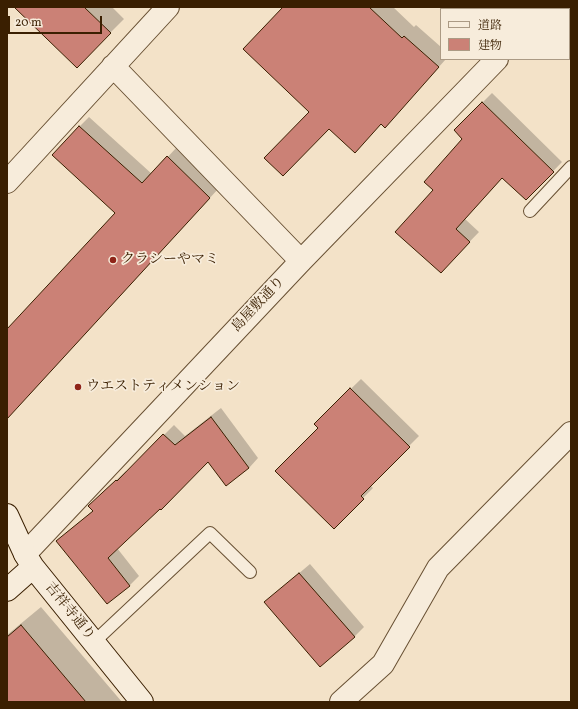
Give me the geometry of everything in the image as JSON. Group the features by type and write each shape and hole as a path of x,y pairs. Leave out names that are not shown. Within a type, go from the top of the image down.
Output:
{"street":[{"path":"7,182 168,7"},
{"name":"島屋敷通り","path":"7,590 29,561 301,261 496,60"},
{"path":"113,66 301,261"},
{"path":"341,702 383,664 438,568 571,433"},
{"name":"吉祥寺通り","path":"7,515 29,561 142,702"}],"lane":[{"path":"530,211 571,167"},
{"path":"94,642 210,533 250,572"}],"building":[{"path":"14,7 84,7 111,33 77,68"},
{"path":"283,7 369,7 402,38 404,36 439,67 385,128 381,124 355,153 329,129 283,176 264,158 309,112 243,49"},
{"path":"482,102 554,172 526,200 502,178 456,229 470,242 441,273 395,232 433,190 424,182 462,139 454,130"},
{"name":"クラシーやマミ","path":"79,126 142,183 167,156 210,198 7,419 7,329 115,213 52,155"},
{"path":"350,388 410,447 361,496 364,499 334,529 275,471 318,428 314,424"},
{"path":"211,417 249,468 226,486 208,462 161,510 160,509 108,558 130,586 107,604 56,541 93,511 88,506 116,480 117,481 163,434 175,445"},
{"path":"299,573 355,637 320,667 264,602"},
{"path":"21,625 86,702 7,702 7,637"}],"place":[{"name":"クラシーやマミ","path":"113,260"},
{"name":"ウエストティメンション","path":"78,387"}]}
